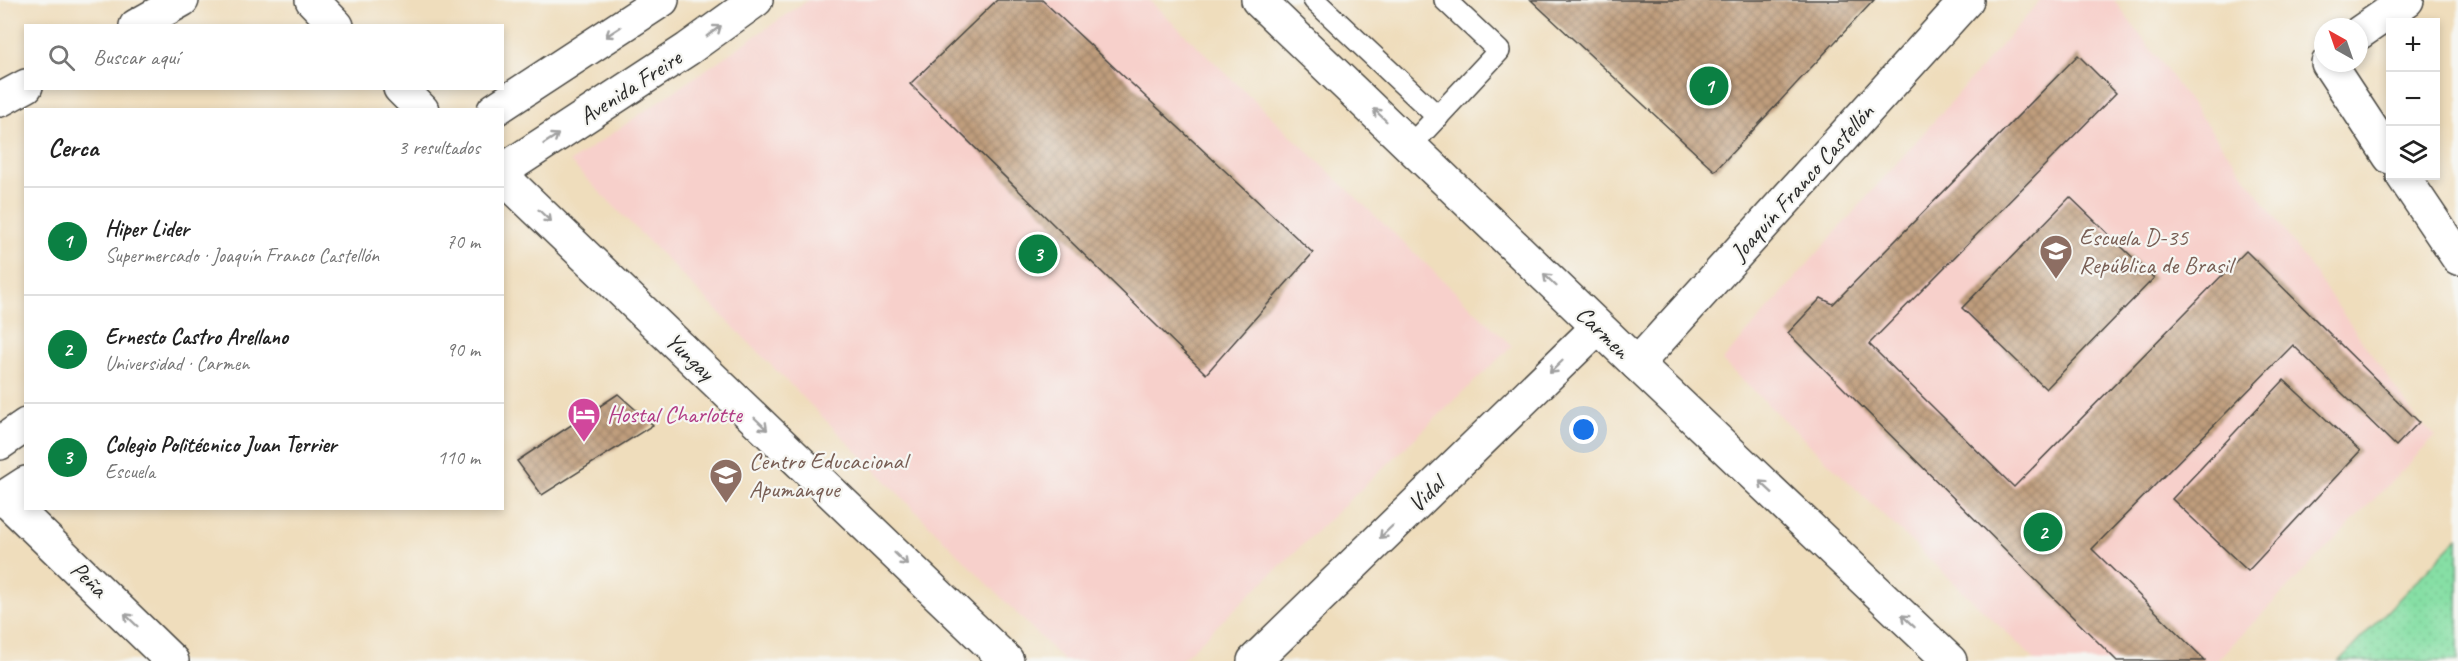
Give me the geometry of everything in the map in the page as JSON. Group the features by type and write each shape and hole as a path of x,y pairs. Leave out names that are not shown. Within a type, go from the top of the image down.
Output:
{"street":[{"path":"140,24 182,0"},
{"path":"312,0 335,24"},
{"path":"497,108 662,0"},
{"name":"Avenida Freire","path":"504,170 688,50 756,0"},
{"name":"Carmen","path":"1258,0 1950,661"},
{"name":"Joaquín Franco Castellón","path":"1637,364 1967,0"},
{"path":"2368,27 2407,0"},
{"path":"2334,72 2386,150"},
{"path":"0,100 24,87"},
{"path":"402,90 420,108"},
{"name":"Yungay","path":"504,178 1007,661"},
{"path":"2406,180 2458,257"},
{"name":"Vidal","path":"1254,661 1598,327"},
{"path":"0,443 24,426"},
{"name":"Peña","path":"10,494 24,508"},
{"name":"Peña","path":"26,510 172,661"}],"lane":[{"path":"1314,0 1438,117"},
{"path":"1411,145 1498,51 1445,0"}],"shaded area":[{"path":"808,0 1149,0 1512,346 1180,661 1064,661 570,162"},
{"name":"Escuela D-35 República de Brasil","path":"2041,0 2114,0 2263,200 2419,422 2436,436 2216,661 2036,661 1722,361"}],"green space":[{"path":"2458,538 2458,661 2339,661"}],"building":[{"path":"997,0 1042,0 1313,253 1206,374 910,84"},
{"path":"1531,0 1874,0 1715,171"},
{"path":"2078,55 2116,93 1869,344 2014,487 2246,251 2419,422 2396,446 2293,345 2092,549 2205,660 2203,661 2117,661 1788,333 1821,298 1833,304"},
{"path":"2070,197 2154,278 2046,389 1962,308"},
{"path":"2284,380 2360,451 2248,571 2172,499"},
{"name":"Hostal Charlotte","path":"618,394 653,425 542,495 517,461"}],"place":[{"name":"Hiper Lider","path":"1709,86"},
{"name":"Colegio Politécnico Juan Terrier","path":"1038,254"},
{"name":"Escuela D-35 República de Brasil","path":"2056,280"},
{"name":"Hostal Charlotte","path":"584,443"},
{"name":"Centro Educacional Apumanque","path":"726,504"},
{"name":"Ernesto Castro Arellano","path":"2043,532"}]}
